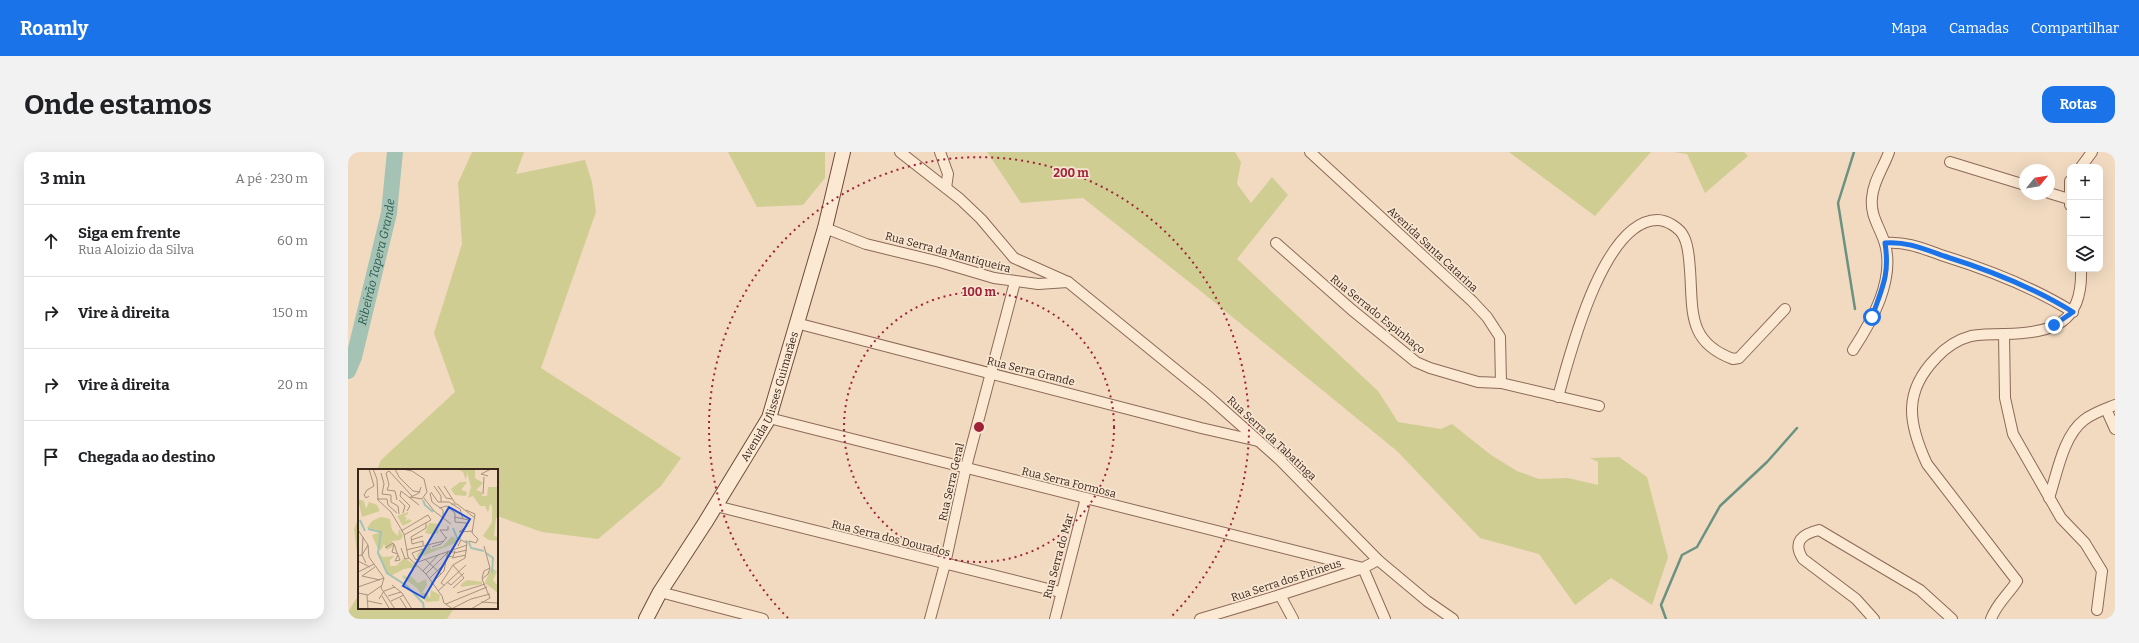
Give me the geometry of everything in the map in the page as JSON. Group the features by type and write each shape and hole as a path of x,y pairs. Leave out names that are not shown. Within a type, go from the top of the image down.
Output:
{"main road":[{"name":"Avenida Ulisses Guimarães","path":"646,619 660,592 716,506 769,418 825,228 843,152"}],"street":[{"name":"Rua Serra da Tabatinga","path":"900,152 960,199 981,219 1014,258 1068,282 1208,396 1260,441 1378,560 1427,601 1453,619"},
{"path":"940,152 948,174 946,188"},
{"name":"Avenida Santa Catarina","path":"1310,152 1472,301 1487,317 1500,337 1501,384"},
{"path":"1853,350 1872,317 1883,287 1888,265 1885,243 1873,217 1872,196 1889,152"},
{"path":"2082,164 2092,152"},
{"path":"1950,162 2019,183"},
{"path":"2055,196 2067,201"},
{"path":"1558,396 1597,280 1619,244 1637,227 1646,222 1662,220 1677,228 1684,237 1689,259 1696,327 1705,342 1717,350 1733,359 1739,358 1785,309"},
{"name":"Rua Serra da Mantiqueira","path":"825,228 866,244 940,262 994,278 1038,284 1068,282"},
{"name":"Rua Serrado Espinhaço","path":"1276,243 1352,310 1416,362 1430,368 1478,382 1501,384 1598,406"},
{"path":"1885,243 1906,243 1965,262 2036,291 2073,312"},
{"path":"1991,619 1998,602 2017,581 1990,548 1927,464 1912,417 1913,392 1928,366 1945,348 1954,342 1980,335 2025,333 2044,329 2062,321 2073,312 2080,298 2081,272"},
{"name":"Rua Serra Geral","path":"930,619 945,564 966,468 1015,282"},
{"name":"Rua Serra Grande","path":"796,323 1194,426 1260,441"},
{"path":"2004,334 2005,398 2010,422 2018,445 2061,518 2085,543 2102,571 2096,610"},
{"path":"2049,498 2071,436 2084,420 2110,407 2115,429"},
{"name":"Rua Serra Formosa","path":"769,418 1363,568"},
{"name":"Rua Serra do Mar","path":"1055,619 1060,592 1086,498"},
{"name":"Rua Serra dos Dourados","path":"716,506 1060,592"},
{"path":"1874,619 1856,599 1802,560 1798,551 1799,542 1807,533 1819,530 1837,539 1920,590 1952,619"},
{"name":"Rua Serra dos Pirineus","path":"1200,619 1363,568 1378,560"},
{"path":"1363,568 1385,619"},
{"path":"660,592 763,619"},
{"path":"1280,595 1293,619"}],"shaded area":[{"path":"472,152 524,152 516,174 585,160 592,182 596,212 541,368 681,458 661,486 598,539 542,532 498,516 498,469 377,469 381,460 455,392 434,333 462,244 458,183"},
{"path":"728,152 825,152 825,178 803,205 757,207"},
{"path":"987,152 1235,152 1241,162 1237,184 1251,203 1272,177 1288,195 1237,259 1378,391 1398,422 1441,429 1452,424 1491,455 1517,471 1539,479 1568,478 1598,485 1598,462 1590,458 1619,457 1647,477 1668,557 1652,605 1611,578 1575,605 1539,554 1480,538 1397,451 1203,293 1083,198 1021,203"},
{"path":"1509,152 1651,152 1595,216"},
{"path":"1673,152 1744,152 1748,156 1705,193 1687,154"},
{"path":"358,519 358,561 354,529"},
{"path":"358,596 358,609 453,609 447,619 348,619 348,612"}],"waterway":[{"name":"Ribeirão Tapera Grande","path":"348,371 354,357 389,213 395,152"},
{"path":"1854,152 1838,203 1855,309"},
{"path":"1666,619 1661,605 1682,555 1697,547 1720,506 1767,462 1797,428"}],"route":[{"path":"1872,317 1887,274 1888,265 1885,243 1895,242 1906,243 1965,262 2036,291 2073,312 2062,321 2054,325"}]}
